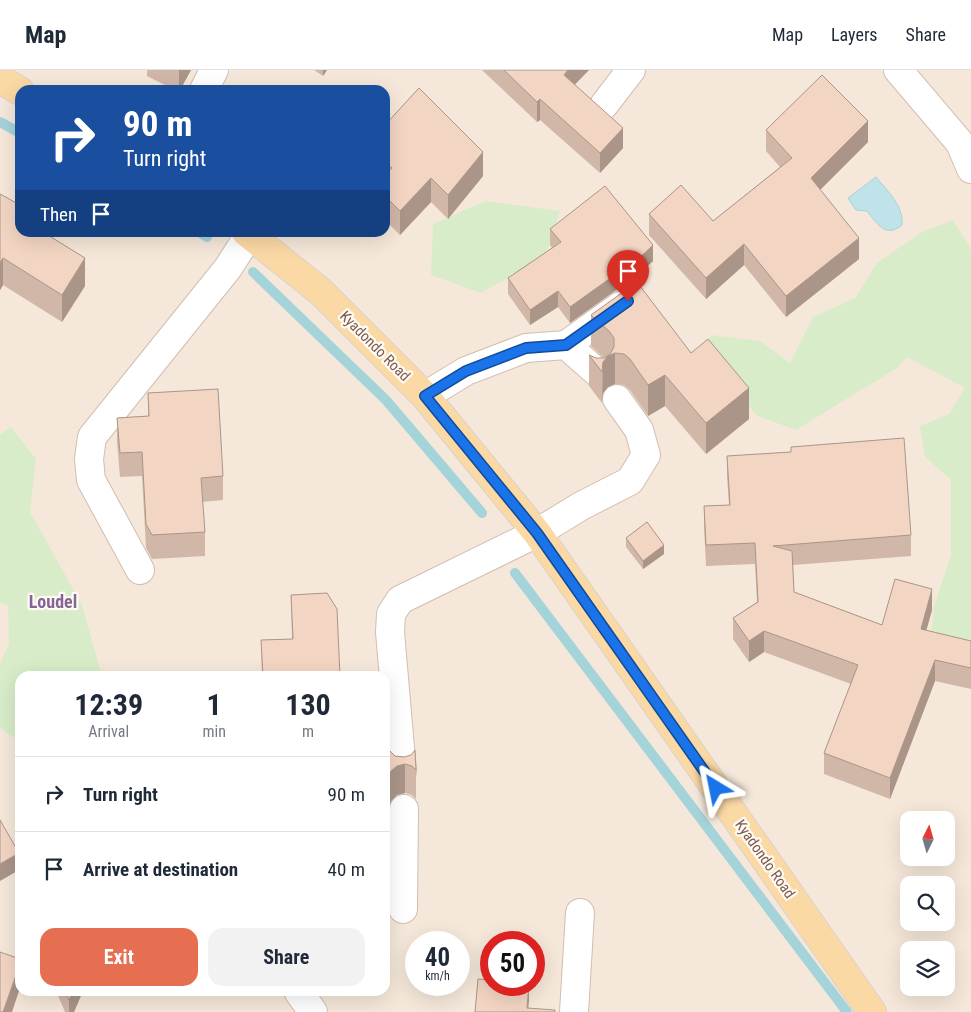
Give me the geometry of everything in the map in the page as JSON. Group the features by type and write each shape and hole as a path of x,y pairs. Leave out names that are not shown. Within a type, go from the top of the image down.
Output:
{"main road":[{"path":"0,79 15,88"},
{"name":"Kyadondo Road","path":"252,237 322,292 425,396 537,533 872,1012"}],"street":[{"path":"206,85 214,70"},
{"path":"604,105 632,70"},
{"path":"898,70 960,143 971,169"},
{"path":"140,570 91,480 89,459 92,437 228,268 246,237"},
{"path":"425,396 466,371 526,348 566,345 628,301"},
{"path":"566,345 598,374"},
{"path":"402,771 390,632 391,614 400,600 537,533 581,506 630,481 646,455 639,430 617,398"},
{"path":"403,909 404,809"},
{"path":"574,1012 580,913"},
{"path":"302,996 313,1012"}],"shaded area":[{"path":"0,70 971,70 971,1012 0,1012"}],"green space":[{"path":"486,201 560,211 545,257 481,293 431,275 433,224"},
{"path":"953,220 971,249 971,656 930,643 934,607 951,555 951,480 925,457 920,426 949,414 965,388 907,357 897,368 796,430 758,416 695,352 712,335 760,341 790,363 813,317 855,298 877,263 920,233"},
{"path":"11,427 36,459 30,512 82,605 101,671 15,671 15,737 12,737 0,727 0,664 9,644 8,606 0,602 0,435"}],"water":[{"path":"876,177 898,205 902,225 896,229 886,230 882,228 867,211 856,210 848,198"}],"building":[{"path":"504,70 568,70 564,75 623,128 600,153 540,99 537,102"},
{"path":"822,75 868,121 811,178 859,238 786,296 744,244 706,278 649,214 681,185 713,221 792,158 766,130"},
{"path":"419,88 483,152 448,195 431,178 400,211 390,201 390,170 392,168 390,166 390,120"},
{"path":"605,186 653,245 627,270 619,272 570,307 558,291 530,310 508,278 561,242 550,229"},
{"path":"0,194 15,202 15,237 51,237 85,258 62,295 3,258 0,263"},
{"path":"637,282 691,353 708,339 749,388 706,423 665,375 648,385 630,359 624,354 615,353 608,356 603,362 602,372 589,355 596,358 604,358 610,354 614,347 614,338 609,331 591,315"},
{"path":"218,389 223,476 201,478 205,532 152,535 146,524 142,452 120,453 117,418 149,416 148,393"},
{"path":"904,438 911,535 773,546 792,551 794,592 882,625 895,579 932,589 921,629 971,641 971,668 935,660 890,778 824,753 858,665 764,631 749,641 733,618 758,602 755,543 706,545 704,506 730,505 727,456 791,452 791,447"},
{"path":"647,522 664,545 643,561 626,538"},
{"path":"327,593 337,609 340,671 263,671 261,640 293,639 291,595"},
{"path":"415,750 416,770 412,766 405,764 397,766 390,774 390,751 395,756 404,757 411,755"},
{"path":"0,820 15,846 15,855 0,864"},
{"path":"0,952 15,957 15,978 3,1012 0,1012"},
{"path":"478,979 480,979 480,996 528,996 527,1008 555,1010 555,1012 475,1012"}],"waterway":[{"path":"0,122 15,130"},
{"path":"253,272 386,400 482,513"},
{"path":"515,573 847,1012"}],"district":[{"name":"Loudel","path":"53,602"}],"route":[{"path":"628,301 566,345 526,348 466,371 425,396 537,533 716,788"}]}
